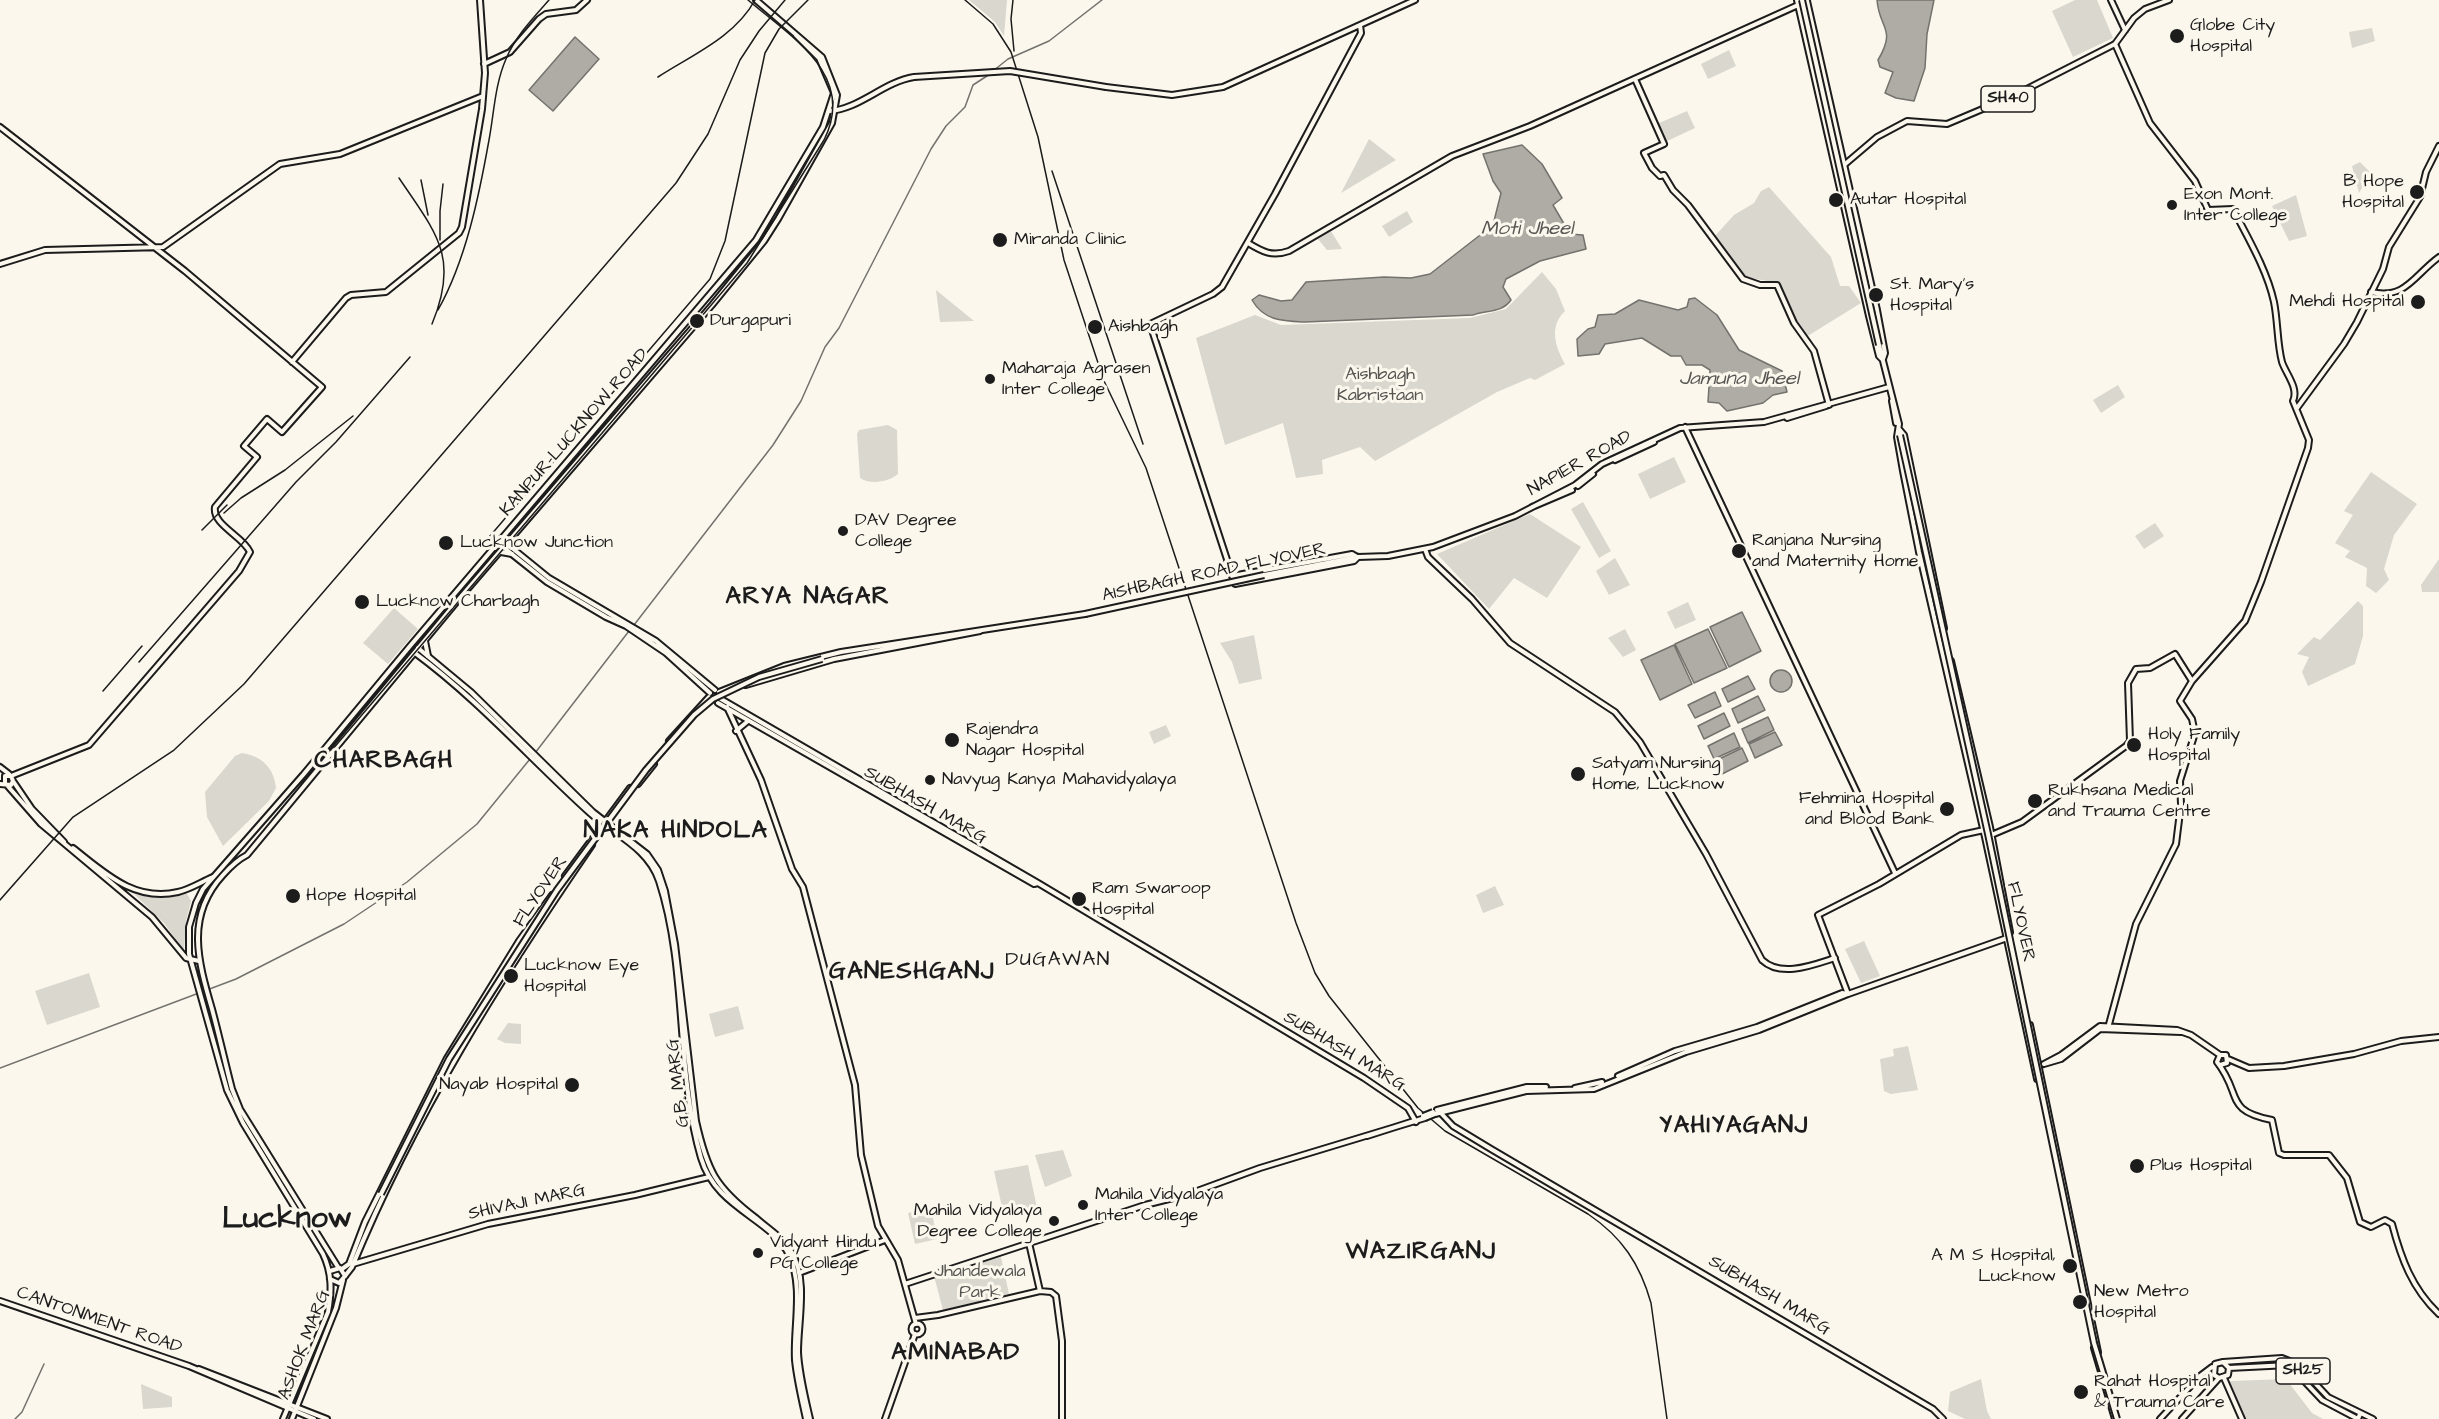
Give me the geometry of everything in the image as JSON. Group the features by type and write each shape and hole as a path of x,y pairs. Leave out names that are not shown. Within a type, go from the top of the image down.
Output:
{"main road":[{"path":"292,362 346,298 351,295 386,292 459,233 466,207 483,96 484,64 480,0"},
{"path":"484,64 510,52 546,14 576,10 587,0"},
{"name":"KANPUR-LUCKNOW ROAD","path":"330,1271 323,1254 240,1109 232,1089 199,961 197,929 200,912 216,882 247,855 333,755 418,648 683,340 764,241 832,123 836,110 835,85 827,64 817,50 756,0"},
{"path":"829,111 849,107 889,83 914,77 1010,71 1172,95 1223,87 1415,0"},
{"path":"1802,0 1898,428 1903,471 1919,552 2009,937 2098,1352 2117,1419"},
{"path":"2111,0 2125,30"},
{"name":"SH40","path":"1837,171 1877,137 1893,128 1907,122 1947,124 2011,97 2115,44 2145,9 2169,0"},
{"path":"1248,243 1273,255 1289,251 1452,156 1530,126 1797,2 1807,1 1877,310 1885,353 1883,360"},
{"path":"1797,2 1869,316 1879,356 1883,360"},
{"path":"1232,576 1353,554 1358,557 1354,561 1235,584 1232,576 1150,324 1214,294 1227,280 1361,33 1360,25"},
{"name":"KANPUR-LUCKNOW ROAD","path":"344,1278 340,1268 229,1097 191,959 188,941 191,915 203,890 756,240 823,127 834,93 824,65 796,34"},
{"path":"2109,1027 2136,924 2176,844 2181,804 2180,781 2195,733 2192,719 2180,701 2192,681 2245,621 2261,582 2309,440 2293,401 2295,397 2292,384 2283,364 2274,302 2249,240 2233,209 2208,210 2195,181 2150,123 2115,44"},
{"path":"1635,79 1664,144 1644,153 1652,168 1660,176 1664,175 1673,190 1688,205 1743,279 1760,285 1777,285 1794,323 1814,351 1829,405"},
{"path":"0,264 45,250 163,247 280,164 340,154 483,96"},
{"path":"0,127 154,247 322,387 282,432 267,419 244,446 257,457 215,507 214,512 219,521 247,545 249,557 89,745 3,782"},
{"path":"2297,408 2344,344 2371,292 2389,247 2420,197 2426,172 2439,146"},
{"path":"138,247 141,237"},
{"path":"2371,292 2391,295 2400,291 2439,257"},
{"name":"NAPIER ROAD","path":"1358,557 1388,556 1425,549 1475,533 1575,485 1602,464 1686,429 1752,424 1829,405 1888,387"},
{"path":"1898,428 1904,435 1920,506 1951,659 1990,827 2009,937"},
{"name":"FLYOVER","path":"1898,428 1988,834 2094,1343 2117,1419"},
{"path":"1686,429 1895,873"},
{"path":"560,471 566,476"},
{"path":"536,499 541,504"},
{"path":"499,541 549,578 638,631 716,697 1038,884"},
{"path":"505,546 547,582 628,625"},
{"path":"1425,549 1428,557 1472,599 1510,643 1615,712 1625,723 1640,742 1706,854 1762,960 1775,969 1791,969 1835,958"},
{"path":"499,553 512,554"},
{"name":"AISHBAGH ROAD FLYOVER","path":"835,656 1076,616 1207,586 1358,557"},
{"path":"425,640 428,656"},
{"path":"418,648 471,692 538,760 649,861 659,880 674,962 696,1139 711,1176"},
{"path":"414,653 469,695 529,751"},
{"path":"1985,837 2022,822 2127,746 2130,741 2128,683 2136,669 2150,668 2175,654 2192,681"},
{"path":"377,1204 434,1094 468,1035 605,823 655,761 694,717 716,697 782,667 835,656"},
{"name":"FLYOVER","path":"377,1204 449,1059 557,890 646,770 694,715 713,699 759,677 835,656"},
{"path":"396,663 403,668"},
{"name":"SUBHASH MARG","path":"716,697 726,708 748,721 1034,884 1038,884 1364,1078 1408,1108 1415,1121"},
{"path":"726,708 761,780 792,869 803,887 850,1067 859,1118 861,1155 878,1226 898,1260 914,1318 923,1330 920,1334 915,1334"},
{"path":"736,731 748,721"},
{"path":"0,767 12,778 43,822 108,876 127,887 148,893 166,893 194,887 214,877"},
{"path":"0,767 3,782 41,824 152,917 186,958 199,961"},
{"path":"3,782 11,784 12,778"},
{"name":"G.B. MARG","path":"605,823 647,854 663,881 683,1000 696,1121 711,1176 735,1202 784,1242 792,1252 797,1273 799,1360 808,1419"},
{"path":"1848,994 1818,915 1879,884 1961,835 1990,827"},
{"path":"236,852 241,858"},
{"path":"905,1284 1437,1112 1526,1091 1594,1089 1686,1052 1759,1030 1848,994 2009,937"},
{"path":"2036,1066 2061,1059 2095,1032 2109,1027 2182,1032 2202,1041 2220,1055 2249,1068 2284,1066 2354,1054 2401,1041 2439,1037"},
{"path":"2220,1055 2217,1060 2239,1107 2253,1117 2272,1120 2279,1153 2329,1155 2347,1178 2360,1222 2371,1227 2385,1220 2392,1224 2401,1258 2414,1284 2426,1302 2439,1314"},
{"path":"2220,1065 2226,1064 2228,1059"},
{"name":"SUBHASH MARG","path":"1437,1112 1453,1126 1933,1409 1943,1419"},
{"name":"SHIVAJI MARG","path":"351,1264 488,1224 635,1195 711,1176"},
{"name":"ASHOK MARG","path":"291,1419 336,1308 344,1278 377,1204"},
{"path":"797,1273 885,1240"},
{"path":"1029,1243 1040,1291"},
{"path":"330,1271 351,1264"},
{"name":"ASHOK MARG","path":"283,1419 328,1312 332,1295 330,1271"},
{"path":"330,1279 337,1283 344,1278"},
{"path":"914,1318 938,1315 1040,1291 1051,1292 1056,1296 1062,1341 1062,1419"},
{"name":"CANTONMENT ROAD","path":"0,1301 189,1366 296,1409"},
{"path":"885,1419 915,1334 912,1329 916,1323"},
{"name":"SH25","path":"2160,1419 2200,1376 2214,1366 2223,1362 2282,1358 2291,1360 2321,1392 2373,1419"},
{"path":"2182,1419 2222,1378 2229,1368 2223,1362"},
{"name":"SH25","path":"2229,1368 2289,1365 2322,1401 2358,1419"},
{"path":"2214,1366 2213,1373 2222,1378 2242,1419"},
{"path":"296,1409 314,1419"},
{"path":"296,1409 327,1419"},
{"path":"2358,1419 2360,1413"}],"green space":[{"path":"969,0 1007,0 1004,36 995,22"},
{"path":"2075,0 2097,0 2113,38 2073,57 2052,11"},
{"path":"2372,28 2375,41 2352,48 2349,32"},
{"path":"1729,50 1736,66 1708,79 1701,64"},
{"path":"1687,111 1695,128 1665,142 1657,124"},
{"path":"1369,139 1396,160 1341,193"},
{"path":"2360,162 2371,173 2359,193 2352,166"},
{"path":"1769,187 1831,257 1840,286 1849,286 1861,303 1806,337 1797,324 1779,283 1745,277 1714,237 1734,215 1754,203 1761,191"},
{"path":"2296,195 2307,236 2289,241 2272,206"},
{"path":"1407,211 1413,222 1389,237 1382,226"},
{"path":"1331,231 1342,249 1327,250 1318,239"},
{"name":"Aishbagh Kabristaan","path":"1542,272 1556,289 1565,311 1557,324 1555,338 1565,364 1535,380 1530,378 1497,392 1375,461 1360,447 1322,460 1323,474 1296,478 1283,423 1225,445 1196,338 1255,315 1281,325 1470,318 1506,309"},
{"path":"936,290 974,321 940,322"},
{"path":"2118,385 2125,397 2101,413 2093,400"},
{"path":"888,425 897,430 898,474 879,482 864,480 860,478 857,434 859,430"},
{"path":"1674,457 1686,482 1650,499 1638,474"},
{"path":"2371,472 2417,504 2394,535 2384,569 2389,580 2376,593 2366,586 2367,568 2345,557 2350,551 2335,543 2353,515 2344,511"},
{"path":"1583,502 1611,551 1599,558 1571,509"},
{"path":"1530,514 1581,547 1547,598 1514,578 1489,609 1437,554"},
{"path":"2155,523 2164,536 2144,549 2135,536"},
{"path":"1615,558 1630,585 1609,595 1596,571"},
{"path":"2439,559 2439,592 2422,592 2421,585"},
{"path":"2358,601 2363,606 2363,636 2355,664 2308,686 2302,672 2309,657 2297,654 2314,637 2320,640"},
{"path":"1688,602 1696,620 1675,629 1667,612"},
{"path":"394,608 418,629 388,664 363,643"},
{"path":"1625,629 1636,650 1623,657 1608,638"},
{"path":"1254,635 1262,679 1239,684 1232,662 1220,643"},
{"path":"1166,725 1171,736 1154,744 1149,732"},
{"path":"242,753 266,764 273,775 276,788 269,801 223,846 207,817 205,792 235,756"},
{"path":"1495,886 1504,905 1483,913 1476,895"},
{"path":"186,892 191,901 186,921 184,951 164,923 134,894 160,897"},
{"path":"1864,941 1880,976 1861,983 1845,949"},
{"path":"89,973 100,1007 47,1025 35,991"},
{"path":"738,1006 744,1029 715,1037 709,1014"},
{"path":"508,1023 521,1024 521,1044 505,1043 497,1039"},
{"path":"1908,1046 1918,1090 1891,1094 1884,1091 1880,1059 1894,1056 1893,1049"},
{"path":"1063,1150 1072,1176 1045,1187 1035,1155"},
{"path":"1028,1165 1037,1208 1004,1216 994,1171"},
{"path":"931,1208 937,1239 915,1244 908,1213"},
{"name":"Jhandewala Park","path":"1001,1257 1009,1294 943,1310 934,1276"},
{"path":"1981,1379 1987,1411 1991,1419 1965,1419 1948,1411 1950,1392"},
{"path":"2286,1379 2312,1413 2323,1419 2246,1419 2229,1384 2231,1381"},
{"path":"141,1384 172,1397 172,1407 143,1409"}],"water":[{"path":"1877,0 1934,0 1927,34 1925,68 1914,101 1896,98 1885,93 1893,72 1880,67 1878,60 1887,35"},
{"path":"575,37 599,59 553,111 529,90"},
{"name":"Moti Jheel","path":"1522,145 1542,164 1562,198 1553,205 1570,234 1583,235 1586,249 1540,261 1506,279 1503,287 1511,300 1503,307 1473,315 1305,322 1268,316 1252,300 1259,295 1281,301 1292,300 1306,282 1384,277 1411,278 1430,274 1493,225 1501,193 1493,181 1483,154"},
{"name":"Jamuna Jheel","path":"1695,298 1717,315 1739,350 1782,371 1787,392 1773,395 1763,403 1727,411 1719,403 1708,402 1710,370 1702,365 1686,365 1681,356 1671,356 1642,338 1605,344 1599,354 1578,356 1577,339 1588,329 1595,327 1598,315 1615,314 1639,300 1678,310 1687,307 1689,299"},
{"path":"1742,612 1761,651 1729,667 1710,627"},
{"path":"1708,629 1727,668 1694,683 1675,644"},
{"path":"1674,645 1692,684 1660,700 1641,660"},
{"path":"1781,670 1789,673 1792,681 1789,689 1781,692 1773,689 1770,681 1773,673"},
{"path":"1748,676 1755,689 1728,702 1722,689"},
{"path":"1715,692 1721,706 1695,718 1688,705"},
{"path":"1758,696 1765,710 1738,723 1732,709"},
{"path":"1724,713 1730,726 1704,739 1698,726"},
{"path":"1768,717 1774,730 1748,743 1742,729"},
{"path":"1775,732 1782,745 1755,758 1749,744"},
{"path":"1734,733 1740,747 1714,759 1708,746"},
{"path":"1742,748 1748,761 1722,774 1715,761"}],"waterway":[{"path":"993,71 1008,59 1049,41 1102,0"},
{"path":"634,625 773,445 801,401 825,347 839,328 931,149 946,126 965,107 973,85 990,74"},
{"path":"535,753 629,631"},
{"path":"0,1068 236,979 344,924 407,882 477,824 530,759"},
{"path":"15,1419 22,1412 44,1364"}],"railway":[{"path":"438,310 448,291 470,227 481,183 502,69 519,35 549,0"},
{"path":"332,750 747,263 824,140 832,117 832,96 826,77 800,43 748,0"},
{"path":"658,77 724,35 736,25 755,0"},
{"path":"0,900 73,817 174,750 244,684 676,183 708,134 740,60 759,31 785,0"},
{"path":"484,543 710,279 725,241 765,53 779,29 808,0"},
{"path":"965,0 993,24 1011,52 1038,137 1064,260 1104,381 1146,468 1296,923 1315,973 1329,996 1418,1108 1445,1131 1588,1214 1620,1242 1635,1264 1651,1303 1667,1419"},
{"path":"1013,0 1011,19 1014,51"},
{"path":"1052,171 1143,444"},
{"path":"399,178 433,231 444,263 444,281 432,324"},
{"path":"421,180 428,215"},
{"path":"440,240 443,184"},
{"path":"139,662 296,482 336,442 410,357"},
{"path":"224,513 241,498 285,470 353,416"},
{"path":"202,530 227,505"},
{"path":"103,691 142,646"}],"place":[{"name":"Globe City Hospital","path":"2177,36"},
{"name":"B Hope Hospital","path":"2417,192"},
{"name":"Autar Hospital","path":"1836,200"},
{"name":"Exon Mont. Inter College","path":"2172,205"},
{"name":"Miranda Clinic","path":"1000,240"},
{"name":"St. Mary's Hospital","path":"1876,295"},
{"name":"Mehdi Hospital","path":"2418,302"},
{"name":"Durgapuri","path":"697,321"},
{"name":"Aishbagh","path":"1095,327"},
{"name":"Maharaja Agrasen Inter College","path":"990,379"},
{"name":"DAV Degree College","path":"843,531"},
{"name":"Lucknow Junction","path":"446,543"},
{"name":"Ranjana Nursing and Maternity Home","path":"1739,551"},
{"name":"Lucknow Charbagh","path":"362,602"},
{"name":"Rajendra Nagar Hospital","path":"952,740"},
{"name":"Holy Family Hospital","path":"2134,745"},
{"name":"Satyam Nursing Home, Lucknow","path":"1578,774"},
{"name":"Navyug Kanya Mahavidyalaya","path":"930,780"},
{"name":"Rukhsana Medical and Trauma Centre","path":"2035,801"},
{"name":"Fehmina Hospital and Blood Bank","path":"1947,809"},
{"name":"Hope Hospital","path":"293,896"},
{"name":"Ram Swaroop Hospital","path":"1079,899"},
{"name":"Lucknow Eye Hospital","path":"511,976"},
{"name":"Nayab Hospital","path":"572,1085"},
{"name":"Plus Hospital","path":"2137,1166"},
{"name":"Mahila Vidyalaya Inter College","path":"1083,1205"},
{"name":"Mahila Vidyalaya Degree College","path":"1054,1221"},
{"name":"Vidyant Hindu PG College","path":"758,1253"},
{"name":"A M S Hospital, Lucknow","path":"2070,1266"},
{"name":"New Metro Hospital","path":"2080,1302"},
{"name":"Rahat Hospital & Trauma Care","path":"2081,1392"}],"district":[{"name":"ARYA NAGAR","path":"808,598"},
{"name":"CHARBAGH","path":"384,762"},
{"name":"NAKA HINDOLA","path":"676,832"},
{"name":"DUGAWAN","path":"1058,961"},
{"name":"GANESHGANJ","path":"912,973"},
{"name":"YAHIYAGANJ","path":"1734,1127"},
{"name":"Lucknow","path":"287,1221"},
{"name":"WAZIRGANJ","path":"1421,1253"},
{"name":"AMINABAD","path":"956,1354"}]}
